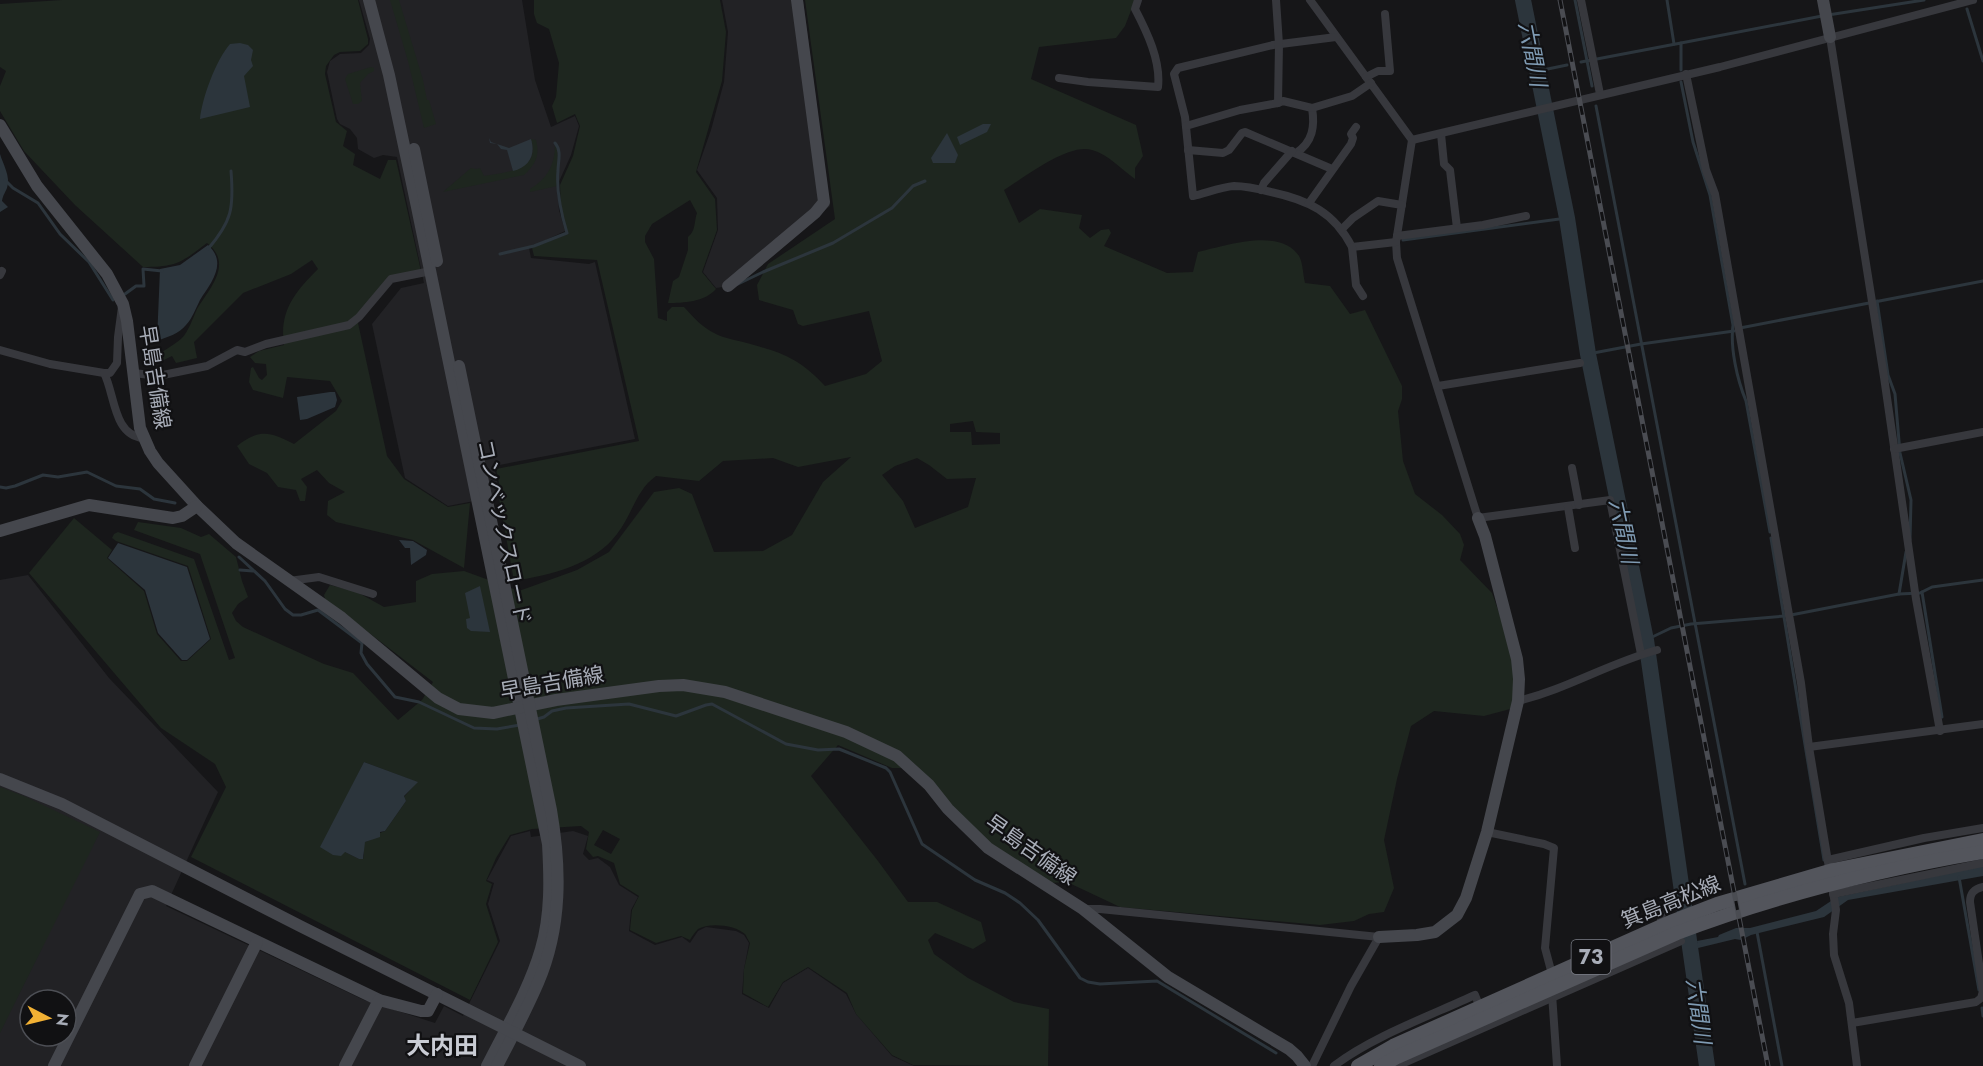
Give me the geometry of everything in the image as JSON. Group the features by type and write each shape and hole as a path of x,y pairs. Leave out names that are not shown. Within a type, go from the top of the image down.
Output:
{"main road":[{"name":"箕島高松線","path":"1381,1066 1677,933 1720,916 1833,881 1983,840"},
{"name":"箕島高松線","path":"1358,1066 1393,1046 1673,921 1717,904 1983,852"}],"street":[{"name":"コンベックスロード","path":"369,0 390,75 547,811 550,871 545,933 497,1066"},
{"name":"コンベックスロード","path":"378,0 426,205 510,634"},
{"path":"728,286 815,213 824,202 797,0"},
{"path":"1059,78 1158,87 1160,74 1146,31 1135,9 1138,0"},
{"path":"1276,0 1279,44 1278,103"},
{"path":"1083,909 1379,937 1417,936 1435,932 1457,915 1466,898 1487,832 1518,701 1517,659 1485,536 1397,258 1397,239 1413,140 1310,0"},
{"path":"1581,0 1600,94"},
{"path":"1413,140 1720,67 1973,0"},
{"path":"1825,11 1870,302 1898,448 1914,587 1940,731"},
{"path":"1185,126 1240,110 1283,101 1312,108 1352,96 1378,71 1390,71 1385,14"},
{"path":"1160,74 1279,44 1336,37"},
{"path":"1178,68 1174,74 1185,126 1193,196 1234,186 1291,196 1309,203 1328,215 1342,229 1352,247 1356,285 1363,296"},
{"path":"1686,74 1706,171 1715,194 1760,440 1833,881 1836,910 1833,934 1834,956 1849,1003 1857,1066"},
{"path":"1261,190 1263,183 1294,152 1306,144 1313,130 1312,108"},
{"name":"早島吉備線","path":"0,125 37,186 107,274 123,304 130,337 137,416 143,438 158,463 197,506 236,543 342,618 438,698 459,709 493,713 556,700 647,687 683,685 725,692 846,732 897,756 921,777 948,809 988,848 1083,909 1168,977 1289,1049 1311,1066"},
{"path":"1309,203 1351,144 1353,138 1351,134 1356,127"},
{"path":"1188,150 1223,153 1229,150 1245,132 1332,169"},
{"path":"1441,134 1444,164 1450,170 1457,228"},
{"path":"1342,229 1353,218 1378,201 1402,205"},
{"path":"1352,247 1526,216"},
{"path":"134,373 158,376 207,366 237,350 244,351 349,325 359,317 391,279 431,272"},
{"path":"1,350 50,364 110,373 117,363 119,324 123,304"},
{"path":"1438,386 1580,363"},
{"path":"104,373 118,417 131,435 143,438"},
{"path":"1898,448 1983,432"},
{"path":"1572,468 1579,505"},
{"path":"1478,518 1610,500 1641,654"},
{"path":"0,531 89,505 173,518 182,516 197,506"},
{"path":"1568,507 1575,548"},
{"path":"288,581 319,578 373,594"},
{"path":"1518,701 1546,694 1641,654 1657,650"},
{"path":"1809,747 1983,724"},
{"path":"0,779 62,804 580,1066"},
{"path":"1833,881 1924,838 1983,828"},
{"path":"1487,832 1554,848 1545,948 1553,976 1552,999 1557,1066"},
{"path":"1833,881 1983,863"},
{"path":"1852,1023 1976,1002 1981,998 1983,991 1970,895 1974,890 1983,887"},
{"path":"54,1066 140,894 152,891 379,1000 428,1011 437,994"},
{"path":"1657,952 1662,912"},
{"path":"1311,1066 1351,986 1379,937"},
{"path":"1398,1066 1681,941"},
{"path":"195,1066 257,942"},
{"path":"1334,1066 1372,1043 1475,995 1488,1026"},
{"path":"345,1066 379,1000"},
{"name":"コンベックスロード","path":"487,1066 510,1030"}],"shaded area":[{"path":"62,0 358,0 368,44 360,51 340,52 334,55 326,66 325,74 336,122 347,131 343,146 355,154 353,165 380,179 388,160 396,160 421,271 388,278 358,323 387,456 404,479 448,507 470,503 464,568 413,540 336,522 327,515 328,501 345,492 329,483 317,470 301,479 307,487 305,501 300,501 296,490 278,487 267,473 249,464 237,446 259,434 278,437 294,444 336,411 342,401 330,381 287,377 283,398 253,390 249,382 253,367 262,380 267,375 266,364 255,363 250,357 259,351 284,345 284,322 290,303 318,269 312,260 291,274 243,293 194,342 197,358 176,363 172,356 154,365 149,363 150,359 182,338 213,285 219,268 219,259 207,243 191,255 171,265 143,267 75,205 24,151 0,111 0,86 6,71 0,67 0,4"},
{"path":"359,0 522,0 535,80 551,127 575,116 579,126 571,155 557,186 559,210 565,231 529,248 531,258 589,264 595,262 635,439 494,466 500,496 448,506 405,478 372,324 401,288 424,283 397,157 383,155 374,158 358,149 357,138 337,119 327,72 330,61 340,54 361,53 369,45 370,39"},
{"path":"390,0 399,0 436,124 424,128 408,61"},
{"path":"534,0 720,0 726,32 722,81 696,172 715,199 717,230 702,272 716,289 700,299 668,303 673,281 679,277 688,250 688,237 692,232 697,213 690,200 652,224 645,236 645,242 654,259 658,318 667,321 667,312 672,307 684,307 711,332 788,357 806,368 825,386 866,374 882,361 869,311 803,326 798,324 793,310 759,300 757,285 768,264 835,219 805,0 1135,0 1125,26 1116,38 1039,47 1031,79 1136,125 1143,156 1135,168 1135,179 1098,152 1082,149 1071,151 1047,162 1004,190 1019,223 1040,209 1082,215 1079,228 1090,238 1101,230 1109,229 1111,233 1104,246 1167,273 1193,272 1198,252 1237,243 1266,240 1291,247 1299,256 1305,283 1330,286 1350,314 1365,310 1402,386 1402,399 1398,411 1403,461 1415,494 1442,515 1460,534 1464,545 1460,560 1492,593 1502,621 1512,659 1515,687 1514,708 1484,716 1434,711 1411,726 1384,840 1394,888 1384,912 1369,914 1354,921 1320,925 1120,907 1067,882 1050,883 989,842 951,807 917,768 892,768 838,745 811,776 908,902 937,902 981,922 986,941 973,949 935,933 928,940 934,954 968,978 1014,1002 1049,1009 1048,1066 913,1065 892,1055 856,1014 847,993 808,967 783,982 768,1007 743,993 744,969 750,943 745,934 735,928 715,925 703,927 698,929 690,940 681,936 656,943 630,930 632,910 639,896 620,884 614,863 598,856 593,857 586,849 589,832 581,826 532,829 510,835 486,881 492,884 486,904 498,942 470,1000 191,857 226,787 215,764 161,728 29,573 74,518 112,550 107,558 144,591 157,634 181,661 187,661 211,639 188,566 116,541 112,538 114,534 118,532 194,559 229,660 235,658 200,554 134,530 138,522 181,528 201,537 209,534 236,557 248,597 238,604 232,613 236,621 243,627 324,664 353,673 398,720 422,700 433,682 325,599 324,595 330,585 357,592 384,607 416,602 416,581 432,574 464,571 519,591 577,570 609,552 654,492 679,488 692,494 714,552 763,551 792,535 823,482 851,457 798,467 773,458 723,461 699,481 656,476 639,495 617,534 596,554 556,572 514,581 496,469 639,441 597,260 534,256 532,248 568,234 561,210 560,185 573,156 580,126 575,114 557,123 552,106 556,97 559,63 549,29 537,23 534,14","holes":["973,421 976,432 1000,433 1000,444 972,445 971,432 950,432 950,424","917,458 947,479 976,478 968,507 915,528 903,501 882,475 895,466","364,762 417,782 404,797 406,801 385,831 365,842 363,859 345,852 341,809","603,830 620,839 611,854 594,845"]},
{"path":"722,0 803,0 830,206 736,285 716,288 703,272 718,230 717,198 697,170 724,82 728,32"},
{"path":"230,44 248,45 253,50 251,60 253,66 244,76 250,107 200,119 215,69"},
{"path":"371,67 374,71 360,83 362,101 353,104 345,79 348,74"},
{"path":"983,124 991,124 987,132 960,145 957,137"},
{"path":"947,133 958,155 955,163 933,163 931,158"},
{"path":"531,139 536,140 538,150 532,167 524,175 443,192 471,168 480,168 484,176 520,168 531,158 533,150"},
{"path":"531,139 532,155 523,167 513,171 507,150 501,149 497,144 509,148"},
{"path":"555,145 558,159 557,186 530,192 530,189 549,171"},
{"path":"0,154 8,179 2,201 8,207 0,212"},
{"path":"208,245 217,259 213,280 186,325 176,333 157,341 160,269 180,265"},
{"path":"335,392 337,400 335,407 300,420 297,397"},
{"path":"399,540 413,541 427,550 426,555 411,565 410,548 405,548"},
{"path":"118,543 187,567 210,639 187,660 182,660 158,633 145,590 108,558"},
{"path":"28,575 109,678 218,792 166,906 364,1000 435,1023 444,1006 463,1016 500,941 488,904 494,883 487,880 511,836 530,831 531,837 573,831 588,836 583,854 589,860 598,858 610,867 619,885 638,897 631,910 629,931 655,945 682,937 690,943 698,931 706,927 736,931 744,935 749,943 742,994 769,1008 783,983 808,968 846,994 856,1014 892,1056 914,1066 0,1066 0,580"},
{"path":"480,586 490,632 471,631 467,628 466,619 470,618 465,593"},
{"path":"364,762 418,782 404,796 406,801 385,831 380,832 380,837 365,842 363,859 345,852 341,856 333,855 320,847"},
{"path":"0,787 100,832 22,988 18,988 18,997 0,1033"},
{"path":"1983,866 1983,876 1848,900 1824,917 1751,935 1741,940 1735,939 1698,948 1697,941 1718,937 1736,928 1750,928 1816,911 1837,897"}],"waterway":[{"name":"六間川","path":"1523,0 1567,218 1588,354 1646,640 1707,1066"},
{"path":"1575,0 1592,86"},
{"path":"1667,0 1674,44"},
{"path":"1828,15 1924,0"},
{"path":"1967,9 1983,61"},
{"path":"1681,43 1822,16"},
{"path":"1581,62 1681,43 1681,70"},
{"path":"1538,71 1567,65"},
{"path":"1681,82 1693,142 1710,195 1733,325 1732,343 1735,363 1746,401 1770,532"},
{"path":"1596,106 1745,884"},
{"path":"500,254 534,246 567,233 558,195 559,153 555,143"},
{"path":"208,249 227,222 230,213 231,171"},
{"path":"5,180 13,188 38,203 60,234 89,262 113,300"},
{"path":"738,284 833,243 892,208 913,186 925,181"},
{"path":"1403,240 1567,218"},
{"path":"125,294 136,286 144,286 143,269 162,271"},
{"path":"1740,328 1983,281"},
{"path":"1877,301 1888,375 1895,394 1900,453 1911,500 1910,540"},
{"path":"1588,354 1734,331"},
{"path":"0,487 15,486 43,475 58,477 87,472 116,486 140,489 154,499 175,503"},
{"path":"1771,538 1824,860"},
{"path":"1899,594 1906,552"},
{"path":"239,557 265,581 285,609 293,615 318,610 362,643 361,653 367,664 395,697 419,702 474,728 497,729 520,725"},
{"path":"240,570 253,571"},
{"path":"1791,615 1899,594 1920,593 1932,587 1983,580"},
{"path":"1922,592 1942,717"},
{"path":"1646,640 1671,628 1691,624 1785,616"},
{"path":"534,720 552,711 566,708 629,704 676,716 712,704 786,744 818,750 839,749 886,768 890,772 922,844 975,880 1005,893 1020,903 1038,920 1080,978 1100,984 1157,981 1276,1053"},
{"path":"1959,877 1979,990"},
{"path":"1757,932 1782,1066"},
{"path":"1690,946 1701,944"},
{"path":"1982,1008 1983,1016"}],"railway":[{"path":"1560,0 1768,1066"}],"district":[{"name":"大内田","path":"442,1046"}]}
